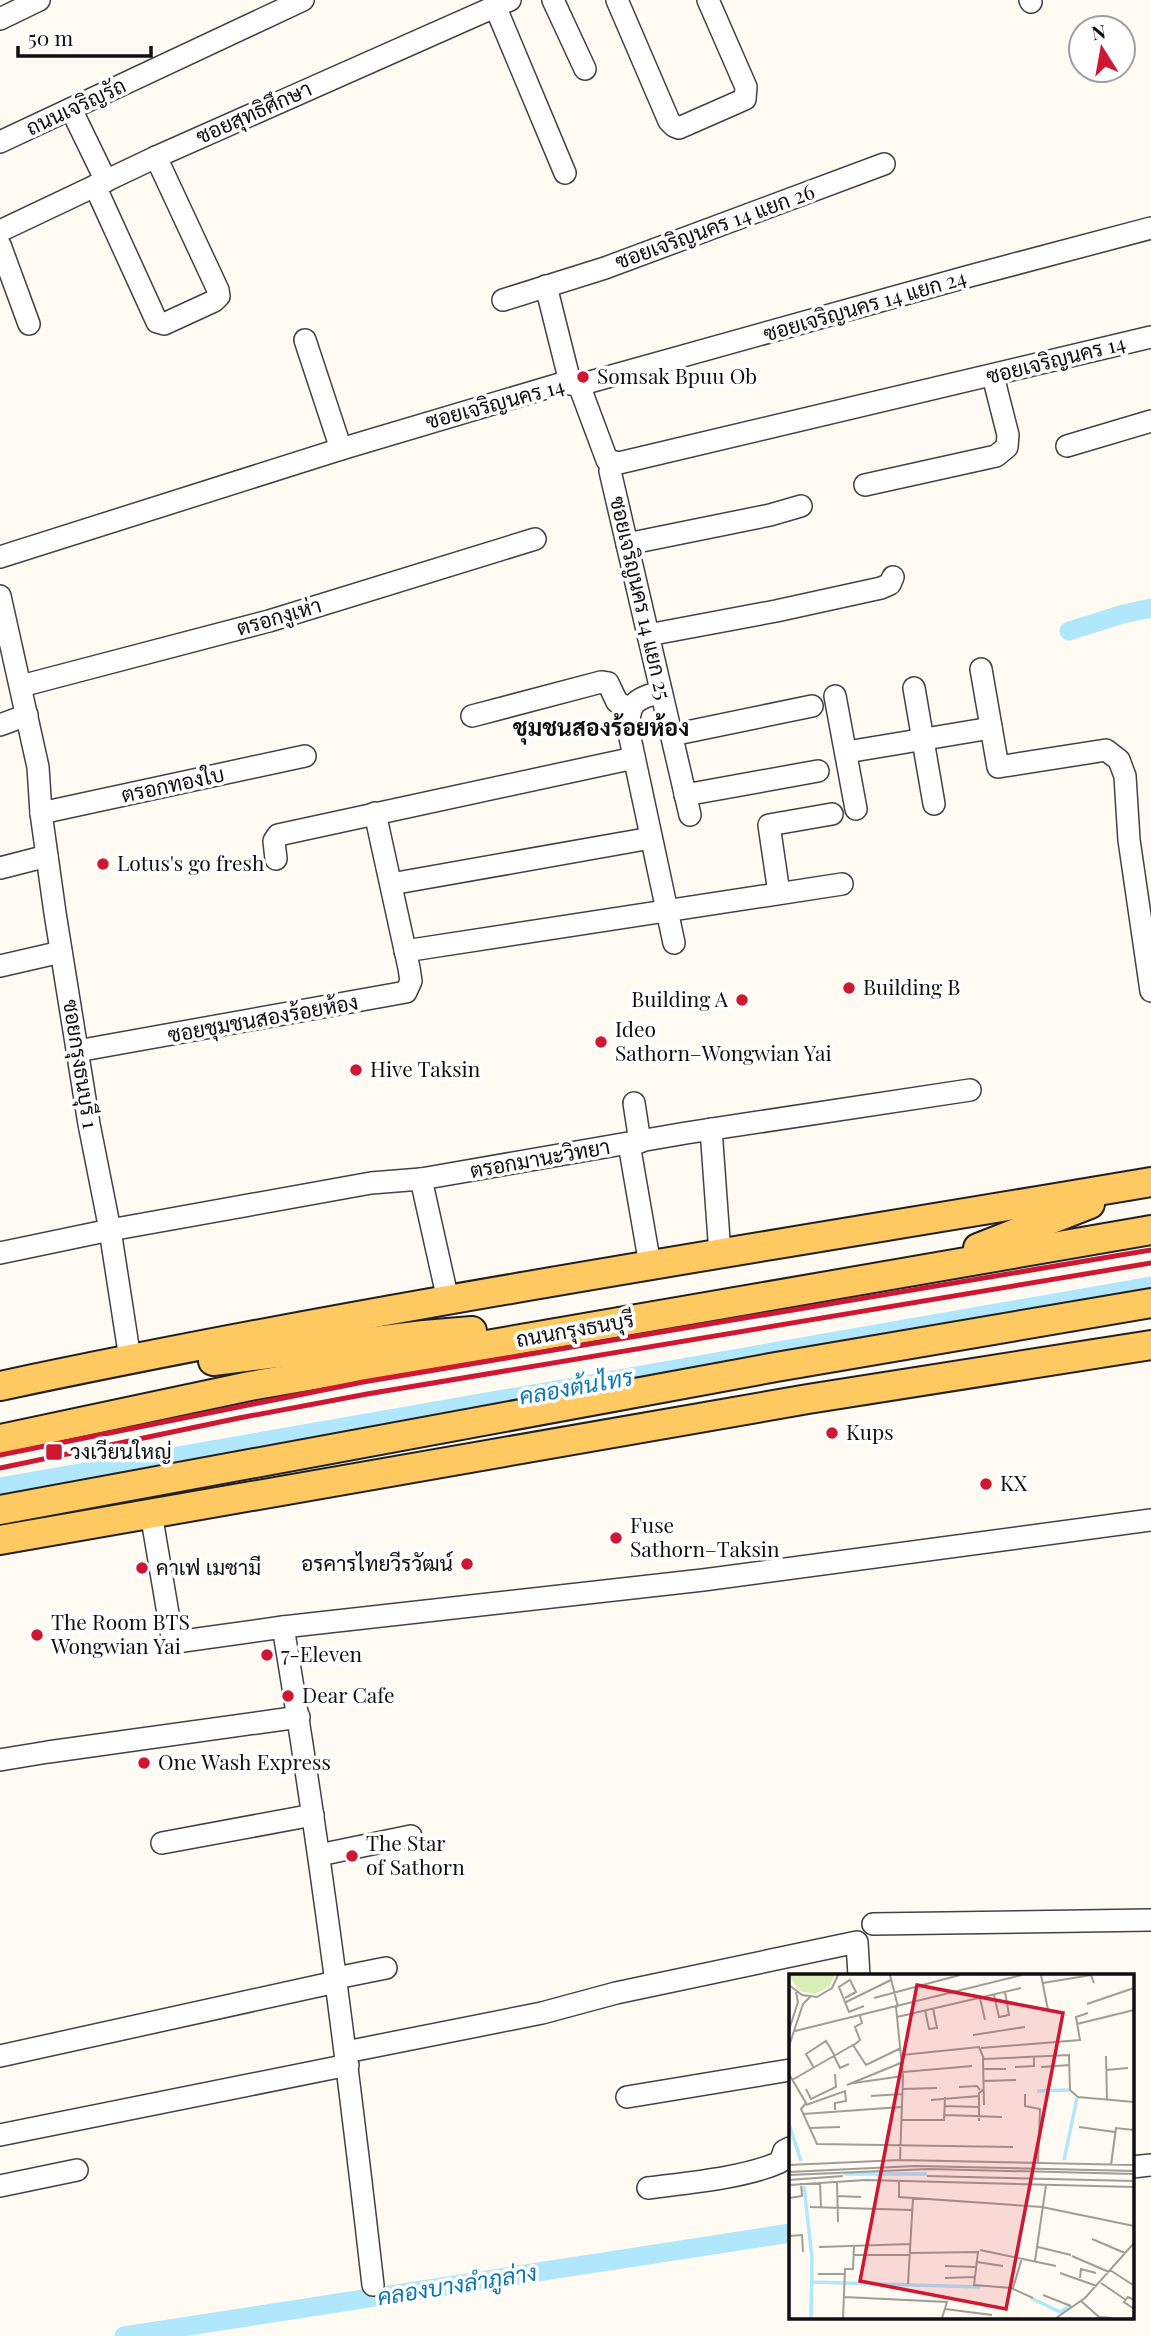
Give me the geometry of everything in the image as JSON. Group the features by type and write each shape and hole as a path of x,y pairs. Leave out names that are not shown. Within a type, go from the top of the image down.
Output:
{"main road":[{"path":"0,1387 130,1359 447,1300 1147,1183"},
{"path":"930,1268 1147,1183"},
{"name":"ถนนกรุงธนบุรี","path":"0,1439 250,1386 1151,1230"},
{"path":"0,1510 776,1367 1151,1303"},
{"path":"0,1387 424,1335 499,1329 600,1326"},
{"path":"0,1540 808,1399 1151,1345"},
{"path":"776,1367 1080,1356"},
{"path":"0,1534 265,1472 374,1441"}],"street":[{"path":"0,19 39,0"},
{"name":"ถนนเจริญรัถ","path":"0,142 303,0"},
{"path":"553,0 585,69"},
{"path":"617,0 669,121 679,128 745,99 746,88 708,0"},
{"path":"503,3 565,173"},
{"name":"ซอยสุทธิศึกษา","path":"0,230 156,157 503,3"},
{"path":"71,108 157,323 164,324 214,301 219,296 156,157"},
{"name":"ซอยเจริญนคร 14 แยก 26","path":"503,300 605,268 884,164"},
{"name":"ซอยเจริญนคร 14 แยก 24","path":"574,384 1151,229"},
{"path":"0,246 29,324"},
{"path":"546,286 574,384"},
{"name":"ซอยเจริญนคร 14","path":"0,557 341,449 563,383 574,384 585,396 602,450 607,460 612,463 1151,337"},
{"path":"304,340 341,449"},
{"path":"864,485 996,456 1007,447 1008,435 993,376"},
{"path":"1067,446 1151,421"},
{"name":"ซอยเจริญนคร 14 แยก 25","path":"612,463 610,471 687,805 818,771"},
{"path":"627,544 770,515 801,506"},
{"name":"ตรอกงูเห่า","path":"21,686 269,621 535,539"},
{"path":"648,635 881,588 890,584 893,577"},
{"name":"ซอยกรุงธนบุรี 1","path":"1,607 38,767 41,813 61,952 130,1359"},
{"path":"981,669 999,767 1106,750 1119,760 1125,776 1129,840 1151,991"},
{"path":"472,716 601,682 608,683 617,702 631,709"},
{"path":"914,688 934,804"},
{"path":"662,692 647,696 628,714 634,758 674,943"},
{"path":"835,696 856,809"},
{"path":"671,735 812,706"},
{"path":"0,725 27,715"},
{"path":"847,752 991,728"},
{"name":"ตรอกทองใบ","path":"41,813 305,756"},
{"path":"276,859 274,841 278,835 634,758"},
{"name":"ซอยชุมชนสองร้อยห้อง","path":"77,1051 406,992 411,981 375,813"},
{"path":"779,893 769,825 832,814"},
{"path":"391,884 651,838"},
{"path":"0,868 47,856"},
{"path":"405,951 842,884"},
{"path":"0,966 61,952"},
{"name":"ตรอกมานะวิทยา","path":"0,1253 110,1230 371,1184 421,1179 711,1129 970,1090"},
{"path":"629,1111 650,1265"},
{"path":"711,1129 720,1254"},
{"path":"421,1179 447,1300"},
{"path":"151,1513 173,1640 179,1642 283,1627 703,1580 1151,1520"},
{"path":"283,1627 299,1717 347,2058 373,2285"},
{"path":"0,1760 299,1717"},
{"path":"162,1843 313,1815"},
{"path":"319,1855 411,1836"},
{"path":"873,1924 1151,1920"},
{"path":"0,2135 347,2058 616,1993 857,1942 859,1974"},
{"path":"0,2056 386,1968"},
{"path":"627,2097 789,2070"},
{"path":"648,2188 712,2179 761,2168 780,2162 784,2151 789,2148"},
{"path":"0,2186 77,2170"}],"waterway":[{"path":"1069,631 1151,608"},
{"name":"คลองต้นไทร","path":"0,1487 1151,1286"},
{"name":"คลองบางลำภูล่าง","path":"124,2336 789,2233"}],"railway":[{"path":"0,1455 363,1382 1151,1250"},
{"path":"0,1468 367,1394 1151,1263"}],"place":[{"name":"Somsak Bpuu Ob","path":"583,377"},
{"name":"Lotus's go fresh","path":"103,864"},
{"name":"Building B","path":"849,988"},
{"name":"Building A","path":"742,1000"},
{"name":"Ideo Sathorn–Wongwian Yai","path":"601,1042"},
{"name":"Hive Taksin","path":"356,1070"},
{"name":"Kups","path":"832,1433"},
{"name":"วงเวียนใหญ่","path":"54,1452"},
{"name":"KX","path":"986,1484"},
{"name":"Fuse Sathorn–Taksin","path":"616,1538"},
{"name":"อรคารไทยวีรวัฒน์","path":"467,1564"},
{"name":"คาเฟ เมซามี","path":"142,1568"},
{"name":"The Room BTS Wongwian Yai","path":"37,1635"},
{"name":"7-Eleven","path":"267,1655"},
{"name":"Dear Cafe","path":"288,1696"},
{"name":"One Wash Express","path":"144,1763"},
{"name":"The Star of Sathorn","path":"352,1856"}],"district":[{"name":"ชุมชนสองร้อยห้อง","path":"601,728"}]}
